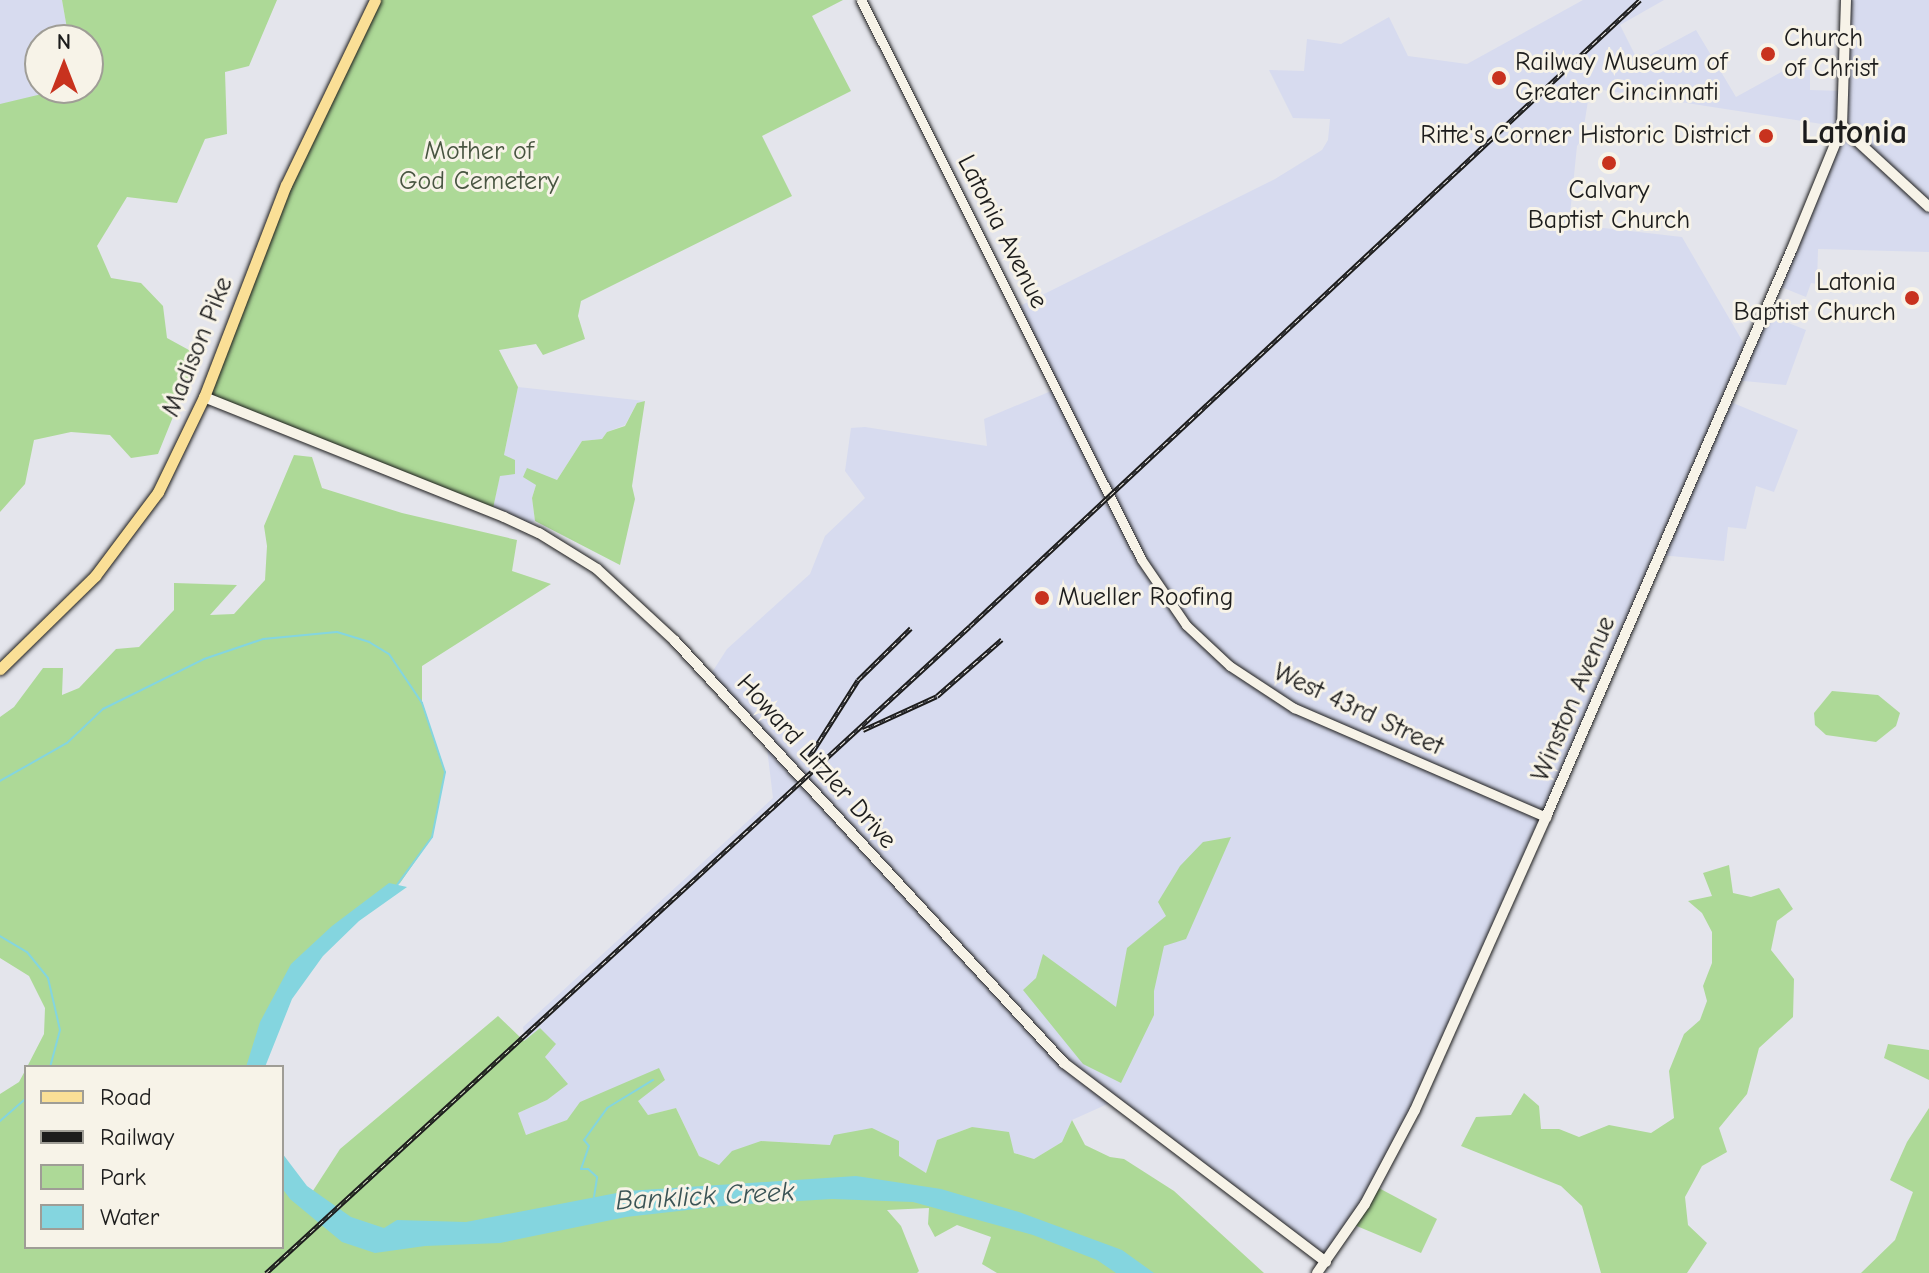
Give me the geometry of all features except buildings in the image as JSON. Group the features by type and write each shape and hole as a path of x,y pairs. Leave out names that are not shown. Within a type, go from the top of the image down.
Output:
{"main road":[{"name":"Madison Pike","path":"0,669 69,605 119,549 158,492 204,397 284,189 375,0"},
{"path":"1846,0 1842,127 1929,207"},
{"name":"Winston Avenue","path":"1317,1273 1365,1204 1398,1146 1546,817 1842,127"},
{"name":"Howard Litzler Drive","path":"204,397 504,517 539,533 597,569 675,641 1064,1063 1326,1262"}],"street":[{"name":"Latonia Avenue","path":"861,0 1103,484"},
{"name":"West 43rd Street","path":"1103,484 1141,559 1170,604 1210,649 1254,685 1308,716 1546,817"}],"shaded area":[{"path":"0,0 62,0 66,24 24,24 24,100 0,104"},
{"path":"1583,0 1664,0 1620,25 1638,61 1696,30 1736,97 1785,70 1810,70 1810,90 1843,91 1846,0 1929,0 1929,252 1818,249 1817,284 1811,283 1806,297 1776,285 1841,127 1590,88 1582,139 1577,146 1569,224 1682,237 1747,349 1764,313 1806,330 1786,385 1734,380 1726,400 1798,430 1774,492 1756,486 1746,529 1728,527 1724,561 1660,555 1408,1126 1326,1262 1112,1102 1072,1120 1062,1142 1034,1159 1014,1153 972,1127 937,1140 926,1173 898,1156 831,1145 761,1141 719,1165 699,1156 676,1108 648,1115 637,1101 665,1080 580,1102 568,1120 526,1135 518,1113 547,1100 545,1057 556,1044 525,1041 523,1027 773,798 766,740 709,677 727,649 810,574 825,536 865,498 845,471 851,428 865,427 987,446 984,419 1056,389 1016,308 1275,179 1322,150 1328,140 1330,119 1293,118 1269,70 1304,71 1307,39 1341,44 1389,17 1408,56 1467,64"},
{"path":"518,387 645,401 637,403 625,425 607,432 602,439 582,441 557,480 536,485 532,498 535,521 527,528 492,513"}],"green space":[{"path":"62,0 277,0 249,66 225,72 227,134 205,139 177,203 127,197 97,246 111,278 141,283 163,306 167,338 198,355 158,454 131,458 110,435 71,432 34,440 25,484 0,512 0,104 24,98 24,104 104,104 104,24 66,24"},
{"name":"Mother of God Cemetery","path":"375,0 843,0 812,16 851,91 762,136 792,196 581,301 578,316 585,339 543,355 536,344 499,350 518,387 504,455 515,460 515,474 500,476 492,513 204,397 263,242"},
{"path":"645,401 632,486 635,499 620,565 535,521 532,498 536,485 523,477 527,468 557,480 582,441 602,439 607,432 625,426 637,403"},
{"path":"294,455 312,457 322,488 402,513 517,540 512,571 551,584 422,666 422,703 445,772 432,837 400,883 369,905 303,969 259,1065 28,1065 44,1034 45,1008 29,976 0,958 0,717 14,707 43,668 63,668 62,695 79,688 116,649 139,647 174,610 174,583 237,585 210,615 234,614 265,580 267,546 264,526"},
{"path":"1832,691 1878,695 1900,713 1896,726 1876,742 1826,735 1815,725 1814,713"},
{"path":"1231,837 1186,939 1164,946 1154,991 1154,1015 1121,1083 1083,1064 1023,990 1036,978 1043,954 1116,1007 1127,948 1166,916 1158,902 1180,866 1203,842"},
{"path":"1729,865 1733,893 1751,897 1779,888 1793,909 1777,921 1771,950 1794,979 1793,1017 1759,1048 1747,1094 1719,1128 1727,1152 1702,1166 1685,1197 1688,1225 1707,1243 1687,1273 1601,1273 1582,1206 1561,1186 1461,1146 1476,1117 1511,1115 1524,1093 1539,1106 1541,1129 1559,1129 1579,1137 1609,1125 1651,1133 1674,1118 1669,1071 1684,1034 1700,1020 1707,1001 1703,986 1712,963 1712,932 1702,913 1688,901 1712,896 1703,873"},
{"path":"498,1016 524,1041 540,1028 556,1044 545,1057 568,1084 547,1100 518,1113 526,1135 567,1120 580,1102 659,1068 665,1080 638,1101 648,1115 676,1108 699,1156 719,1165 732,1151 761,1141 830,1145 834,1135 872,1128 899,1141 899,1156 926,1173 937,1140 972,1127 1009,1132 1014,1153 1034,1159 1062,1142 1072,1120 1085,1145 1110,1157 1124,1159 1174,1191 1264,1273 997,1273 982,1264 991,1237 957,1225 935,1237 928,1224 929,1208 887,1210 901,1226 919,1271 917,1273 0,1273 0,1094 19,1082 24,1073 24,1249 284,1249 284,1173 307,1200 340,1149"},
{"path":"1888,1044 1929,1050 1929,1080 1884,1058"},
{"path":"1929,1108 1929,1273 1861,1273 1895,1240 1913,1192 1890,1180 1907,1142"},
{"path":"1375,1186 1437,1219 1421,1253 1352,1224"}],"water":[{"path":"389,883 407,887 359,921 323,956 292,999 266,1065 247,1065 260,1022 291,964 332,926"},
{"path":"284,1156 307,1186 351,1217 384,1228 397,1220 466,1222 627,1191 856,1176 941,1189 1019,1212 1122,1250 1154,1273 1116,1273 1097,1260 1033,1235 913,1202 832,1199 732,1205 626,1217 500,1243 425,1246 375,1253 342,1242 284,1191"}],"waterway":[{"name":"Banklick Creek","path":"0,781 67,743 103,709 204,659 263,639 337,632 369,642 389,654 422,703 445,772 432,837 397,885"},
{"name":"Banklick Creek","path":"0,936 27,952 48,978 60,1030 51,1065"},
{"path":"594,1197 597,1177 588,1169 581,1169 589,1146 584,1140 607,1108 653,1080"},
{"name":"Banklick Creek","path":"0,1121 24,1100"}],"railway":[{"path":"266,1273 970,626 1640,0"},
{"path":"806,762 858,680 911,628"},
{"path":"863,730 937,696 1002,639"}],"place":[{"name":"Church of Christ","path":"1768,54"},
{"name":"Railway Museum of Greater Cincinnati","path":"1499,78"},
{"name":"Ritte's Corner Historic District","path":"1766,136"},
{"name":"Calvary Baptist Church","path":"1609,163"},
{"name":"Latonia Baptist Church","path":"1912,298"},
{"name":"Mueller Roofing","path":"1042,598"}],"district":[{"name":"Latonia","path":"1854,133"}]}
